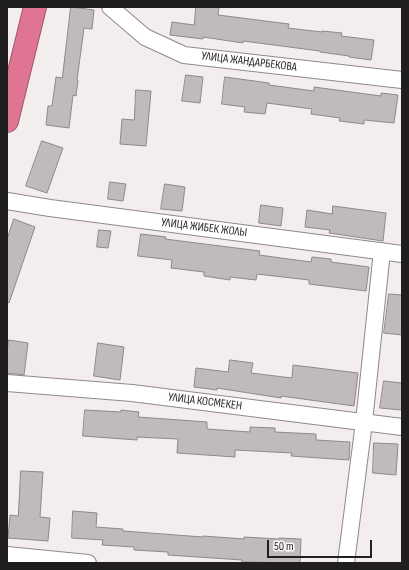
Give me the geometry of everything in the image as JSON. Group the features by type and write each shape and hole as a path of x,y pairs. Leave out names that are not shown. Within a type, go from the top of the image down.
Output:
{"highway":[{"path":"7,121 33,7"}],"street":[{"name":"УЛИЦА ЖАНДАРБЕКОВА","path":"110,7 145,37 184,55 402,80"},
{"name":"УЛИЦА ЖИБЕК ЖОЛЫ","path":"7,201 50,208 402,254"},
{"path":"346,563 364,422 382,251"},
{"name":"УЛИЦА КОСМЕКЕН","path":"7,383 132,393 402,427"},
{"path":"7,555 88,563"}],"building":[{"path":"71,7 94,10 92,29 84,28 76,96 73,95 69,128 46,125 48,106 52,106 56,77 62,78"},
{"path":"196,7 219,7 218,15 289,24 288,28 342,33 341,36 374,40 371,60 320,51 243,41 243,43 203,37 203,39 170,35 172,22 194,25"},
{"path":"186,75 203,77 200,103 182,101"},
{"path":"225,77 314,91 314,87 381,96 381,93 398,95 394,123 364,120 364,124 339,121 340,118 311,114 312,109 267,103 265,114 244,112 245,107 222,104"},
{"path":"136,90 151,91 146,146 120,144 122,119 134,120"},
{"path":"42,141 63,148 47,193 26,186"},
{"path":"110,182 126,184 123,201 108,199"},
{"path":"165,184 185,187 182,211 161,209"},
{"path":"261,205 283,208 281,226 259,223"},
{"path":"333,206 386,213 383,241 329,233 330,230 305,227 307,210 332,214"},
{"path":"14,219 35,227 9,303 7,302 7,240"},
{"path":"99,230 111,231 108,248 97,247"},
{"path":"141,234 166,237 165,239 260,251 259,255 311,262 312,257 331,259 331,262 369,267 366,291 309,284 309,280 257,274 256,280 230,277 230,280 204,276 204,272 171,268 172,260 138,256"},
{"path":"389,294 402,295 402,335 384,333"},
{"path":"9,340 28,343 24,375 7,373 7,352"},
{"path":"98,343 124,347 120,380 94,376"},
{"path":"230,360 253,363 251,373 292,378 293,365 358,373 354,406 281,396 281,398 217,388 217,390 194,387 196,368 228,372"},
{"path":"384,381 402,383 402,410 380,408"},
{"path":"85,410 121,412 121,410 139,412 138,417 207,422 207,429 250,432 250,427 275,428 275,432 316,434 316,440 350,442 349,460 291,456 292,453 235,450 235,457 177,453 178,439 137,437 137,440 83,436"},
{"path":"374,443 398,444 396,475 373,473"},
{"path":"21,471 43,472 40,517 50,518 48,541 8,538 10,515 18,516"},
{"path":"73,511 97,513 96,527 123,529 123,531 244,539 244,537 301,539 300,563 242,562 242,560 168,555 168,552 134,550 134,547 102,545 103,540 72,538"}]}
